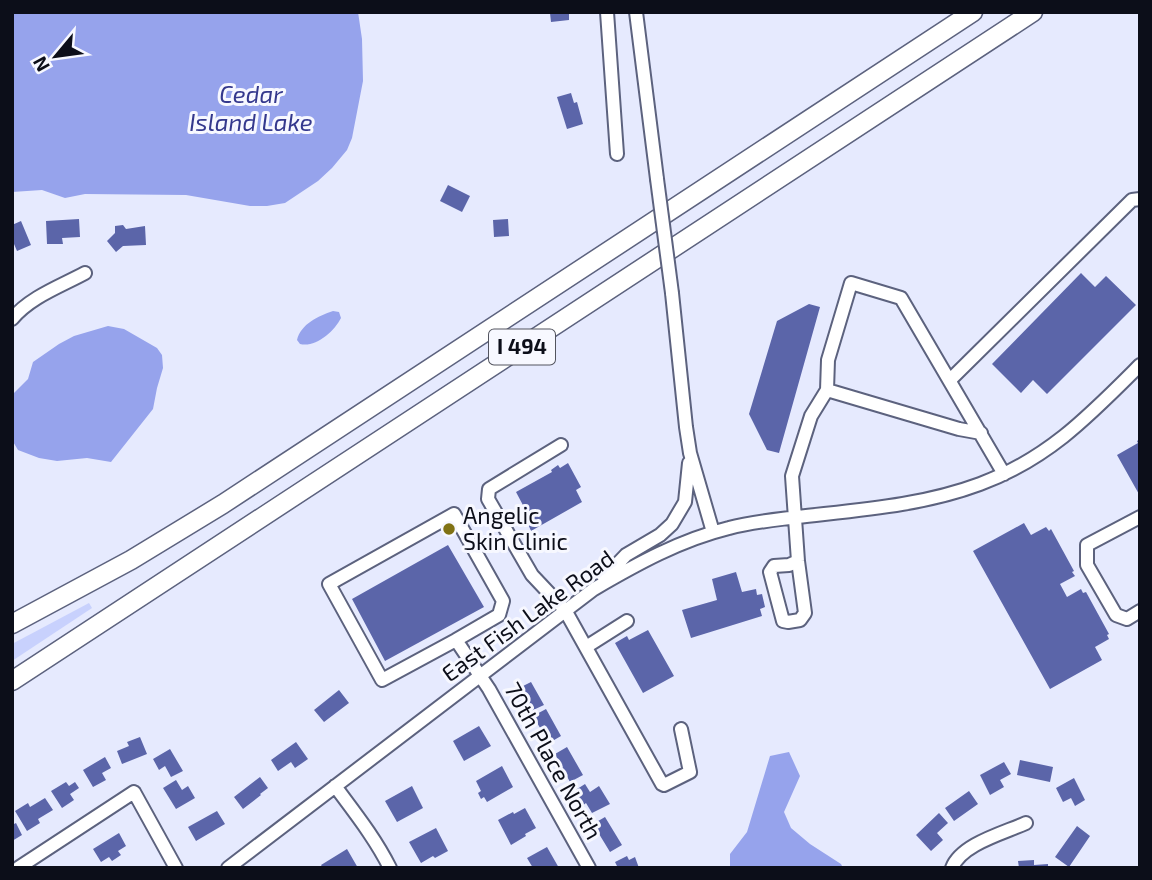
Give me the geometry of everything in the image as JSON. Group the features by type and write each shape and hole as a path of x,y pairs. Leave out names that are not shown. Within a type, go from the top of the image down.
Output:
{"highway":[{"name":"I 494","path":"12,624 131,560 223,504 973,12"},
{"name":"I 494","path":"12,681 1033,12"}],"street":[{"path":"607,12 617,154"},
{"path":"636,12 672,293 686,427 690,453 713,532"},
{"path":"950,380 1132,200 1140,199"},
{"path":"12,319 18,311 38,298 85,274"},
{"path":"797,561 789,565 774,566 770,572 783,621 788,622 800,620 805,613 797,561 792,476 811,416 827,390 828,360 851,283 901,298 1004,474"},
{"name":"East Fish Lake Road","path":"228,868 565,610 594,589 648,558 713,532 743,524 918,502 947,496 981,484 1045,451 1074,429 1140,365"},
{"path":"827,390 958,429 981,433"},
{"path":"561,445 489,489 488,499 532,575 565,610 664,785 690,772 681,729"},
{"path":"594,589 626,555 660,536 672,524 685,502 690,453"},
{"path":"454,514 503,601 499,615 456,640 382,680 329,584 454,514"},
{"path":"1140,517 1087,545 1087,565 1116,615 1127,619 1140,611"},
{"path":"586,647 627,621"},
{"name":"70th Place North","path":"456,640 480,676 589,868"},
{"path":"335,786 380,847 390,868"},
{"path":"18,868 134,792 176,868"},
{"path":"952,868 964,851 1026,823"}],"shaded area":[{"path":"89,603 92,608 12,661 12,644"}],"water":[{"name":"Cedar Island Lake","path":"12,12 358,12 363,81 352,138 347,150 318,181 285,203 267,206 250,206 186,195 85,194 65,198 42,190 12,192"},
{"path":"333,311 339,312 341,318 334,329 312,344 300,344 297,340 306,325"},
{"path":"108,326 124,329 157,348 162,355 163,368 153,409 111,462 87,458 57,461 18,450 12,440 12,395 28,379 33,362 74,336"},
{"path":"789,752 800,776 784,812 791,828 843,868 730,868 730,854 747,832 770,756"}],"building":[{"path":"569,12 569,20 551,22 550,13"},
{"path":"571,93 574,103 577,102 583,124 567,129 557,97"},
{"path":"448,185 470,196 462,212 440,201"},
{"path":"79,219 80,237 62,238 63,244 47,244 46,221"},
{"path":"508,219 509,236 494,237 493,220"},
{"path":"21,221 31,245 17,251 14,244 12,245 12,225"},
{"path":"123,225 126,229 145,226 146,245 123,246 116,252 107,241 115,233 115,226"},
{"path":"1081,273 1095,287 1106,276 1136,305 1047,394 1033,380 1021,393 992,364"},
{"path":"809,304 820,307 779,453 767,450 749,414 777,321"},
{"path":"1140,439 1140,496 1117,455 1138,443"},
{"path":"568,463 581,487 576,490 582,502 531,531 528,524 523,527 519,520 524,517 520,511 525,509 516,492 552,472 558,465 560,468"},
{"path":"1024,523 1031,535 1046,527 1049,531 1051,529 1074,571 1072,572 1075,576 1060,584 1067,597 1081,589 1083,593 1086,592 1109,634 1109,639 1095,647 1102,660 1050,689 973,551"},
{"path":"448,545 484,607 385,661 352,599"},
{"path":"736,572 742,592 756,589 757,595 762,594 765,607 760,609 762,616 691,638 682,610 717,600 712,579"},
{"path":"648,630 674,676 643,693 615,643 627,636 629,640"},
{"path":"531,682 544,705 531,711 519,688"},
{"path":"339,690 349,703 324,722 314,710"},
{"path":"546,709 561,736 549,743 533,716"},
{"path":"479,726 491,746 464,761 453,741"},
{"path":"140,737 147,754 122,764 117,751 129,746 127,742"},
{"path":"296,742 308,759 295,768 291,762 278,771 271,760"},
{"path":"567,747 583,775 570,782 555,754"},
{"path":"170,749 183,771 171,777 165,766 159,770 153,759"},
{"path":"105,757 111,768 102,773 106,780 93,787 83,770"},
{"path":"1020,760 1053,767 1050,782 1017,775"},
{"path":"1004,762 1011,774 1000,780 1004,787 990,795 980,775"},
{"path":"502,766 513,787 487,802 484,797 481,799 478,793 481,791 476,781"},
{"path":"260,777 268,788 243,809 234,797"},
{"path":"1074,778 1085,800 1075,806 1071,798 1063,802 1056,788"},
{"path":"176,780 182,790 188,786 195,798 176,809 163,788"},
{"path":"66,782 69,786 75,782 79,788 70,794 74,800 62,808 51,791"},
{"path":"585,784 590,792 599,786 610,804 592,813 586,803 582,806 574,791"},
{"path":"412,786 423,808 397,822 385,801"},
{"path":"969,791 978,804 954,821 945,808"},
{"path":"45,798 53,810 38,819 40,823 27,831 15,811 28,803 30,807"},
{"path":"525,808 536,828 511,845 498,820"},
{"path":"217,811 225,824 196,841 188,827"},
{"path":"939,813 948,823 937,833 943,840 931,851 916,835"},
{"path":"605,817 622,845 610,852 593,824"},
{"path":"16,823 22,835 12,841 12,825"},
{"path":"1077,826 1090,836 1069,867 1055,857"},
{"path":"436,828 448,851 421,863 409,842"},
{"path":"119,833 126,846 118,851 121,855 112,861 109,857 101,862 93,849"},
{"path":"547,847 559,868 533,868 527,858"},
{"path":"347,849 358,868 323,868 321,865"},
{"path":"627,856 629,860 635,857 639,868 618,868 615,862"},
{"path":"1034,860 1034,865 1048,864 1048,868 1019,868 1018,861"}],"place":[{"name":"Angelic Skin Clinic","path":"449,529"}]}
